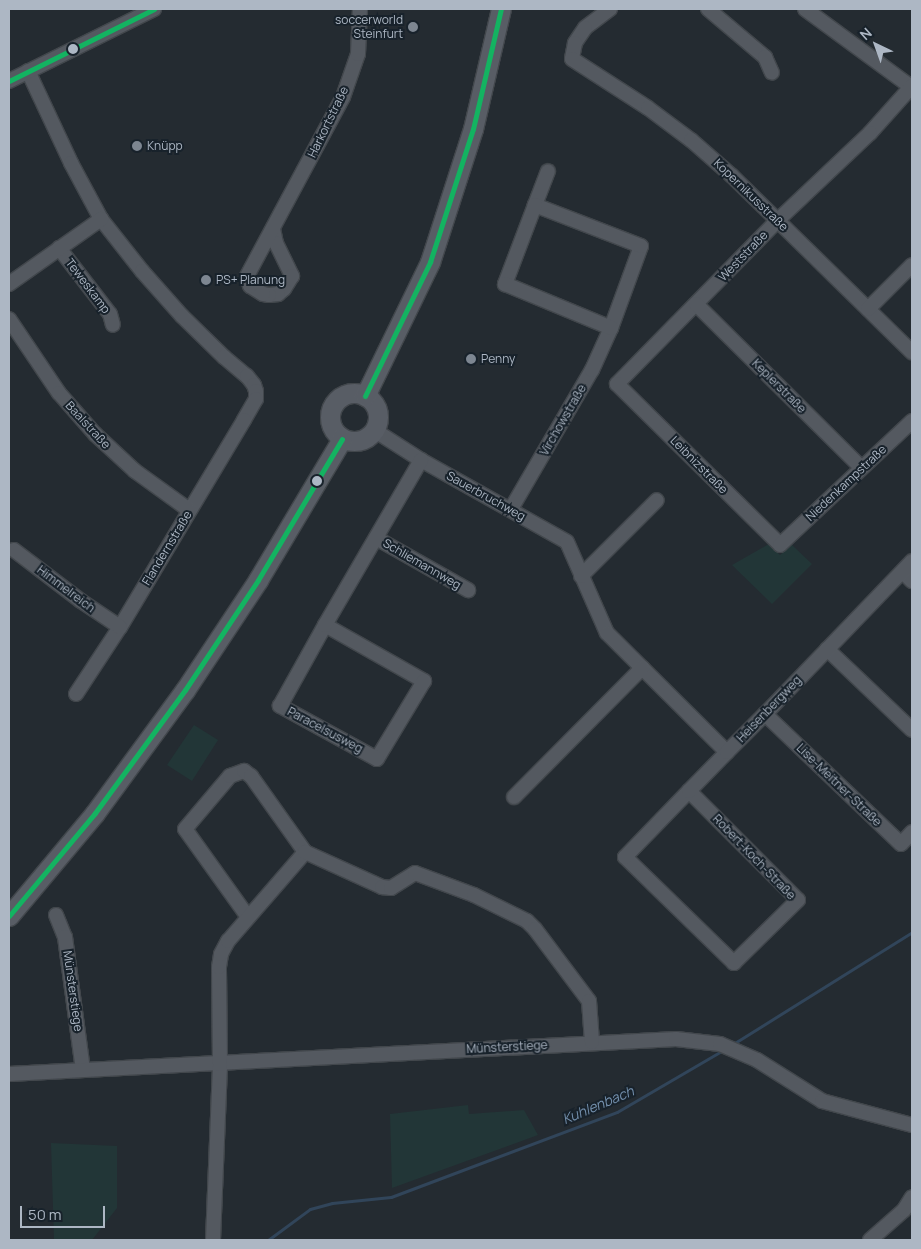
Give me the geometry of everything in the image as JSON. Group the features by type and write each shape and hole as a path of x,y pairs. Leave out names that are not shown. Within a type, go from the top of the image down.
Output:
{"street":[{"path":"9,81 154,9"},
{"name":"Harkortstraße","path":"273,229 343,97 358,54 360,9"},
{"path":"366,396 430,262 473,128 501,9"},
{"name":"Kopernikusstraße","path":"610,9 585,28 575,43 572,60 648,108 690,140 732,176 912,352"},
{"path":"708,9 765,57 772,73"},
{"path":"805,9 912,86"},
{"path":"9,284 101,218 71,163 28,72"},
{"name":"Weststraße","path":"617,384 778,220 870,133 912,86"},
{"path":"548,171 505,284 611,328"},
{"name":"Virchowstraße","path":"511,509 592,370 611,328 641,246 535,205"},
{"name":"Flandernstraße","path":"76,694 120,627 256,399 254,385 247,376 224,357 182,316 142,271 101,218"},
{"name":"Teweskamp","path":"59,248 110,314 113,325"},
{"path":"868,309 912,266"},
{"name":"Keplerstraße","path":"696,304 862,468"},
{"name":"Baalstraße","path":"9,319 59,393 95,434 135,471 189,510"},
{"name":"Leibnizstraße","path":"617,384 780,545"},
{"path":"350,393 366,396 373,403 377,411 378,420 374,430 360,441 342,439 330,425 331,408 342,396 350,393"},
{"name":"Niedenkampstraße","path":"780,545 912,421"},
{"name":"Sauerbruchweg","path":"374,430 421,460 567,542 607,633 727,752"},
{"path":"9,916 95,813 186,690 258,580 342,439"},
{"name":"Paracelsusweg","path":"325,626 424,681 377,759 280,706 325,626 421,460"},
{"path":"581,576 656,500"},
{"name":"Schliemannweg","path":"376,538 468,590"},
{"name":"Himmelreich","path":"14,550 81,601 120,627"},
{"name":"Heisenbergweg","path":"624,857 827,649 909,571"},
{"path":"827,649 912,730"},
{"path":"514,797 642,668"},
{"name":"Lise-Meitner-Straße","path":"765,714 900,844 912,832"},
{"path":"248,917 185,829 230,776 244,771 251,776 305,852 382,887 391,888 415,873 474,895 527,921 589,1000 592,1042"},
{"name":"Robert-Koch-Straße","path":"624,857 734,963 798,900 689,791"},
{"path":"213,1240 220,1064 219,967 221,954 228,941 305,852"},
{"name":"Münsterstiege","path":"56,915 65,937 83,1070"},
{"name":"Münsterstiege","path":"9,1074 676,1039 720,1044 757,1060 822,1101 912,1125"},
{"path":"870,1240 898,1216 912,1197"}],"green space":[{"path":"769,544 780,555 792,545 812,564 772,604 732,565"},
{"path":"194,725 218,740 192,781 167,765"},
{"path":"468,1105 469,1114 524,1110 538,1135 392,1188 390,1114"},
{"path":"51,1143 117,1146 117,1208 92,1240 54,1240"}],"waterway":[{"name":"Kuhlenbach","path":"733,1044 912,932"},
{"name":"Kuhlenbach","path":"268,1240 310,1209 332,1203 391,1197 617,1112 723,1050"}],"transit line":[{"path":"9,81 154,9"},
{"path":"365,396 430,262 473,129 501,9"},
{"path":"9,916 95,813 185,690 258,580 342,439"}],"place":[{"name":"soccerworld Steinfurt","path":"413,27"},
{"name":"Knüpp","path":"137,146"},
{"name":"PS+ Planung","path":"206,280"},
{"name":"Penny","path":"471,359"}]}
